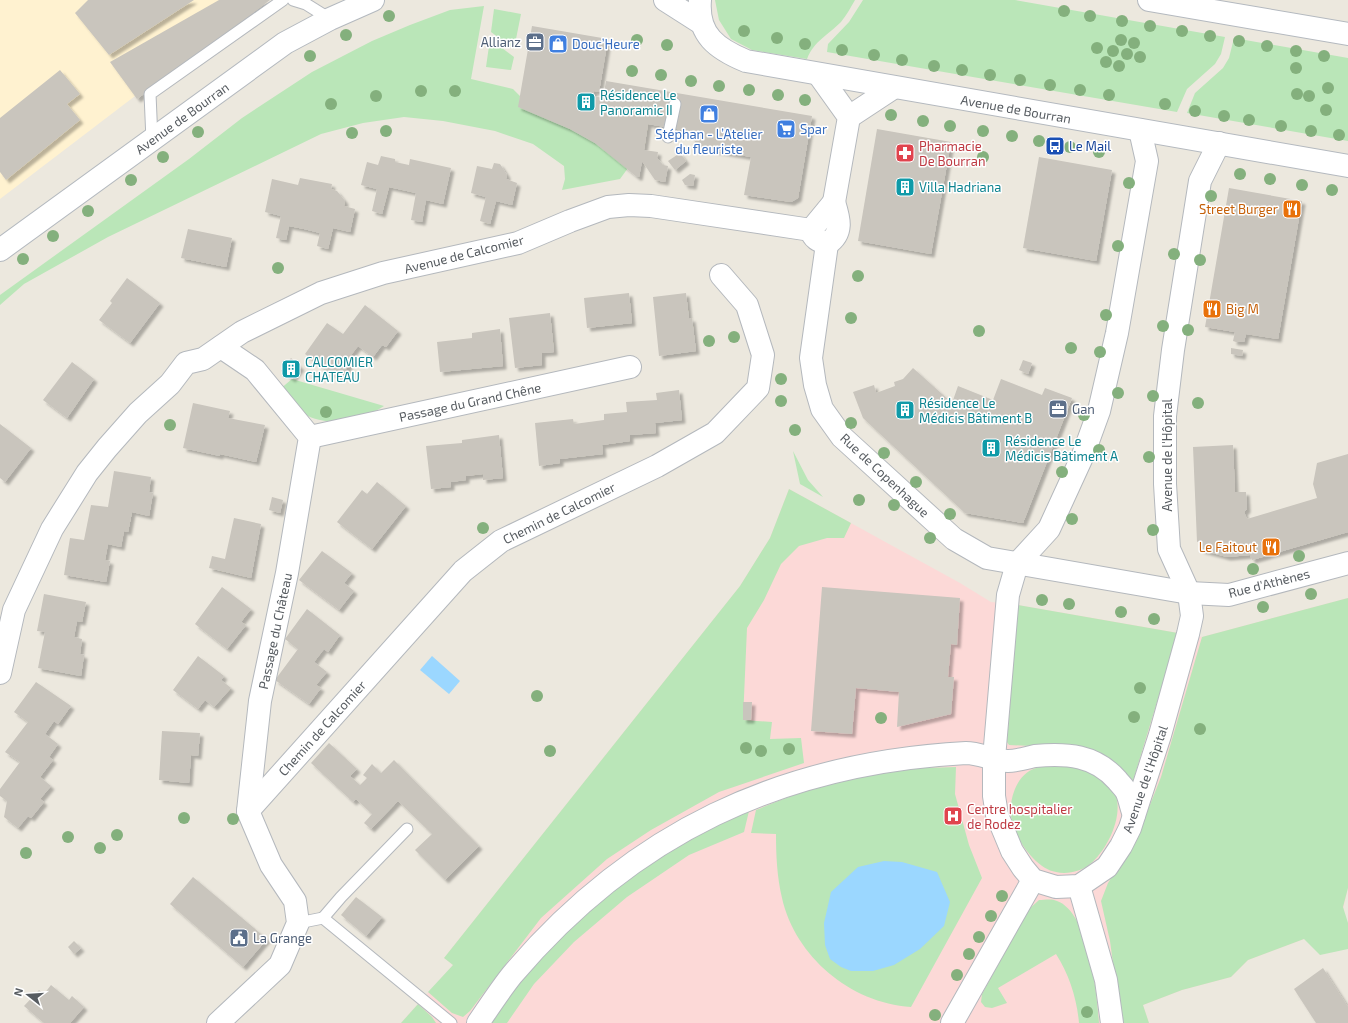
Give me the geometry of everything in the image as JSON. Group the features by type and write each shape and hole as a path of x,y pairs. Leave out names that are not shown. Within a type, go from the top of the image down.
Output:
{"street":[{"name":"Avenue de Bourran","path":"0,250 286,43 330,19 373,0"},
{"name":"Avenue de Bourran","path":"664,0 701,23 708,36 725,52 746,61 893,88 1348,166"},
{"path":"700,0 701,23"},
{"path":"1149,0 1202,4 1348,34"},
{"path":"819,75 849,117 834,202 839,217 838,234 819,237"},
{"path":"849,117 893,88"},
{"path":"1112,1023 1106,980 1079,886 1056,887 1033,880 1023,868 1012,851 997,815 994,796 994,758 1008,596 1017,564 1049,529 1083,455 1099,411 1116,333 1147,161 1140,130"},
{"name":"Avenue de l'Hôpital","path":"1079,886 1107,867 1121,846 1134,815 1160,735 1192,616 1189,592 1169,549 1165,484 1165,416 1173,350 1200,181 1219,143"},
{"name":"Avenue de Calcomier","path":"0,673 7,609 52,529 87,473 138,413 170,384 186,363 203,359 242,332 321,293 383,273 518,243 608,207 629,205 658,206 819,237"},
{"name":"Rue de Copenhague","path":"819,237 811,358 815,385 822,409 842,437 954,539 987,558 1189,592"},
{"name":"Chemin de Calcomier","path":"248,811 463,571 501,541 656,466 715,432 758,388 763,355 747,306 721,275"},
{"path":"242,332 247,343 254,370"},
{"path":"221,347 254,370 310,437"},
{"name":"Passage du Grand Chêne","path":"310,437 630,367"},
{"name":"Passage du Château","path":"298,923 295,901 271,865 248,811 260,701 287,572 310,437"},
{"name":"Rue d'Athènes","path":"1189,592 1229,595 1348,563"},
{"path":"478,1023 511,976 562,922 601,885 641,856 697,822 753,796 823,775 892,760 969,753 1007,761 1037,756 1076,755 1094,761 1109,771 1126,791 1134,815"},
{"path":"952,1023 1033,880"},
{"path":"218,1023 280,966 298,923"}],"lane":[{"path":"152,140 150,94 283,0"},
{"path":"293,0 306,4 330,19"},
{"path":"668,137 675,104"},
{"path":"298,923 324,918 341,897 406,829"},
{"path":"324,918 451,1023"}],"shaded area":[{"path":"0,0 261,0 0,199"},
{"name":"Centre hospitalier de Rodez","path":"789,489 960,583 991,602 1018,605 1202,637 1348,598 1348,888 1339,926 1248,960 1231,977 1182,990 1143,1005 1149,1023 401,1023 453,965 444,958 740,586 770,538"}],"green space":[{"path":"715,0 855,0 841,22 813,47 807,59 752,50 731,39 719,20"},
{"path":"863,0 1015,0 1225,37 1221,54 1215,64 1187,89 1177,112 827,52 828,44 849,22"},
{"path":"484,6 471,79 513,89 520,96 519,107 570,129 595,143 628,168 620,179 562,190 565,179 564,166 533,144 495,131 443,121 404,117 363,123 321,134 108,237 24,284 0,305 0,295 189,159 242,118 312,72 372,41 410,25 450,10"},
{"path":"494,9 521,14 514,49 491,32"},
{"path":"1234,38 1348,58 1348,141 1187,113 1195,93 1223,68 1229,58"},
{"path":"490,39 514,57 511,70 486,67"},
{"path":"292,379 384,406 366,416 356,419 334,422 324,421 301,412 279,390"},
{"path":"793,451 808,480 823,497 800,484"},
{"path":"789,489 851,523 844,538 827,538 799,546 781,564 764,600 747,628 743,720 772,722 770,739 801,738 804,763 719,792 651,830 607,859 541,918 470,1011 463,1017 452,1013 428,992 453,965 444,958 740,586 770,538"},
{"path":"1348,598 1348,888 1343,907 1348,923 1348,949 1320,955 1304,939 1248,960 1231,977 1182,990 1143,1005 1149,1023 1121,1023 1110,941 1101,901 1108,883 1138,835 1161,777 1202,637"},
{"path":"1018,605 1178,633 1133,781 1070,748 1009,745 1007,742"},
{"path":"1070,764 1083,768 1110,785 1118,804 1117,815 1110,838 1097,857 1083,869 1069,873 1060,873 1048,870 1040,865 1026,850 1012,823 1011,808 1013,794 1024,775 1036,768 1044,766"},
{"path":"956,767 955,794 969,845 982,878 911,1007 888,1004 847,986 828,973 812,957 799,939 789,919 782,898 777,866 776,834 751,833 756,810 807,791 877,773 903,769"},
{"path":"749,811 744,832 689,855 627,897 574,942 534,984 507,1023 491,1023 529,972 573,926 596,905 646,866 673,849"},
{"path":"1039,900 1054,900 1066,906 1076,918 1089,953 1096,992 1099,1023 1079,1023 1072,987 1056,954 998,988 1007,1003 992,1008 985,1007 981,1002 982,994 1028,910"},
{"path":"418,1004 432,1017 436,1023 401,1023"}],"water":[{"path":"432,656 460,681 449,694 420,670"},
{"path":"884,861 902,862 937,872 950,902 944,926 920,949 894,965 873,971 851,971 841,967 830,959 825,945 824,923 831,892 858,867"}],"building":[{"path":"88,0 194,0 109,55 75,13"},
{"path":"219,0 270,0 137,99 110,62"},
{"path":"532,26 608,39 599,92 594,91 593,96 603,98 606,81 812,116 798,198 791,202 744,195 751,157 700,148 692,138 694,132 648,124 644,150 658,152 657,158 663,165 668,166 665,182 655,180 642,161 639,177 637,177 595,143 570,129 518,107"},
{"path":"60,70 80,94 67,104 80,120 6,180 0,172 0,118"},
{"name":"Villa Hadriana","path":"877,129 951,142 931,254 858,241"},
{"path":"680,153 686,161 675,170 668,161"},
{"path":"381,156 395,159 395,162 409,165 410,159 451,168 443,204 426,200 422,222 411,220 416,193 389,187 382,214 372,211 377,189 361,185 367,162 378,165"},
{"path":"1039,157 1112,170 1096,261 1023,248"},
{"path":"494,163 500,164 507,175 506,179 517,183 512,205 496,201 490,224 480,221 486,197 471,193 477,166 492,169"},
{"path":"690,174 695,175 693,186 685,185 682,180"},
{"path":"300,178 332,184 331,189 337,191 345,201 344,206 355,209 350,232 333,228 328,249 317,246 320,233 304,229 289,226 286,240 276,238 281,216 265,212 272,179 298,185"},
{"path":"1229,188 1302,201 1278,339 1246,334 1244,342 1236,342 1233,341 1235,332 1205,327"},
{"path":"188,229 232,238 226,267 181,258"},
{"path":"127,278 160,303 130,343 99,320 112,303 110,301"},
{"path":"629,293 632,323 587,328 584,298"},
{"path":"686,293 689,319 692,318 696,351 659,356 653,297"},
{"path":"365,305 398,331 386,347 382,345 373,357 358,346 348,359 352,361 339,379 305,354 327,323 343,334"},
{"path":"550,313 554,352 542,353 542,365 515,368 509,318"},
{"path":"500,329 503,366 440,372 437,342 472,338 472,333"},
{"path":"1231,348 1243,350 1242,356 1231,354"},
{"name":"CALCOMIER CHATEAU","path":"291,358 301,367 292,379 281,371"},
{"path":"1023,360 1032,363 1028,374 1019,370"},
{"path":"72,362 94,379 67,418 43,400"},
{"name":"Résidence Le Médicis Bâtiment A","path":"913,368 952,403 958,386 993,400 1001,379 1042,395 1045,388 1072,398 1023,523 965,513 863,418 853,392 874,385 876,393 895,386 894,382 903,379"},
{"path":"679,390 682,420 655,423 656,433 630,435 630,441 602,445 603,454 560,459 560,463 539,466 535,423 573,419 574,424 604,420 604,414 627,412 626,402 657,400 656,393"},
{"path":"193,403 230,411 228,418 265,425 256,462 183,448"},
{"path":"0,424 31,448 5,482 0,478"},
{"path":"499,435 503,478 483,480 483,474 466,476 466,480 451,482 451,487 431,489 426,446 462,443 462,440"},
{"path":"1233,445 1235,492 1246,492 1247,509 1244,512 1247,519 1317,498 1313,484 1317,463 1348,454 1348,532 1252,560 1250,555 1227,557 1201,550 1200,541 1197,542 1193,447"},
{"path":"114,471 151,477 149,492 153,493 149,516 132,512 128,532 124,531 121,547 108,544 105,560 110,561 106,582 64,575 70,538 84,540 91,505 108,507"},
{"path":"377,482 406,506 372,549 337,522 362,490 367,494"},
{"path":"272,497 283,500 280,513 269,510"},
{"path":"234,518 261,524 251,578 209,568 212,556 225,559"},
{"path":"322,551 352,573 344,583 354,591 339,610 299,580"},
{"path":"222,587 251,609 241,622 246,625 227,649 195,624"},
{"path":"822,587 960,598 957,645 951,644 948,677 954,677 951,714 897,727 899,692 856,688 852,734 811,731"},
{"path":"44,594 86,602 82,622 77,621 74,637 82,639 80,654 84,655 81,676 38,668 45,632 37,631"},
{"path":"307,609 340,635 328,652 324,649 314,662 327,672 316,685 321,688 309,704 275,680 298,649 285,639"},
{"path":"198,656 224,676 221,680 231,688 214,707 205,700 198,709 173,690"},
{"path":"36,682 71,706 58,724 54,721 45,734 58,744 49,757 53,760 40,777 51,786 40,799 44,802 31,818 28,816 18,828 4,817 7,801 0,796 0,789 20,762 5,752 28,722 14,712"},
{"path":"743,702 752,702 751,720 743,720"},
{"path":"162,731 200,733 198,756 191,755 189,783 159,780"},
{"path":"329,743 357,769 350,776 360,785 367,778 363,775 372,764 381,773 394,760 479,846 445,880 415,850 432,834 398,801 371,829 364,823 372,814 356,799 353,802 311,763"},
{"path":"193,877 267,939 243,967 170,904"},
{"path":"356,897 382,917 366,936 341,915"},
{"path":"74,941 81,948 74,954 68,947"},
{"path":"1323,968 1348,1007 1348,1023 1316,1023 1294,989"},
{"path":"51,985 69,1000 72,996 84,1007 70,1023 44,1023 24,1006 39,990 44,994"}],"place":[{"name":"Allianz","path":"535,42"},
{"name":"Douc’Heure","path":"558,44"},
{"name":"Résidence Le Panoramic II","path":"586,102"},
{"name":"Stéphan - L’Atelier du fleuriste","path":"709,114"},
{"name":"Spar","path":"786,129"},
{"name":"Le Mail","path":"1055,146"},
{"name":"Pharmacie De Bourran","path":"905,153"},
{"name":"Villa Hadriana","path":"905,187"},
{"name":"Street Burger","path":"1292,209"},
{"name":"Big M","path":"1212,309"},
{"name":"CALCOMIER CHATEAU","path":"291,369"},
{"name":"Gan","path":"1058,409"},
{"name":"Résidence Le Médicis Bâtiment B","path":"905,410"},
{"name":"Résidence Le Médicis Bâtiment A","path":"991,448"},
{"name":"Le Faitout","path":"1271,547"},
{"name":"Centre hospitalier de Rodez","path":"953,816"},
{"name":"La Grange","path":"239,938"}]}
